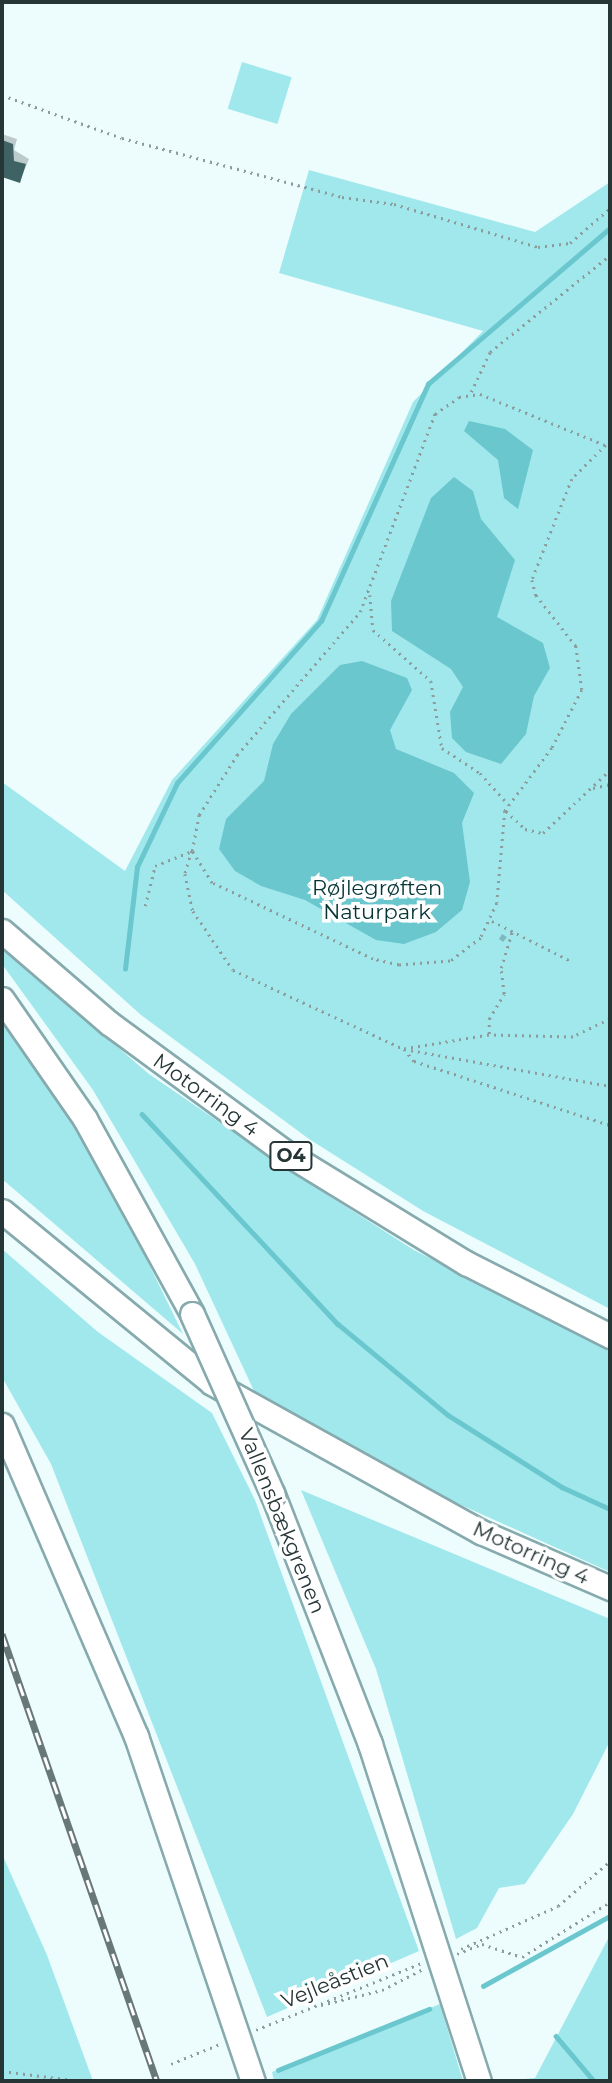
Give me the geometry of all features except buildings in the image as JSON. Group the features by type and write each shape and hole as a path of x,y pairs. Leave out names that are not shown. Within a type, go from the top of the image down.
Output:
{"highway":[{"name":"Motorring 4","path":"2,931 109,1023 283,1151 467,1262 610,1336"},
{"name":"Vallensbækgrenen","path":"2,999 85,1119 192,1314 273,1495 370,1744 479,2081"},
{"name":"Motorring 4","path":"2,1211 212,1383 481,1532 610,1588"},
{"path":"2,1425 136,1736 253,2081"}],"path":[{"path":"2,95 122,138 342,197 394,204 538,247 570,243 610,208"},
{"path":"471,393 490,352 610,255"},
{"path":"610,447 471,393 445,403 425,432 370,592 348,630 237,755 199,815 191,841 192,851 186,874 193,911 223,962 404,1049 610,1086"},
{"path":"192,851 227,894 399,965 450,961 492,921 505,811 551,748 582,690 576,646 536,595 532,580 572,479 606,445"},
{"path":"370,592 373,630 431,681 442,748 480,774 509,805"},
{"path":"505,811 525,829 543,833 610,770"},
{"path":"590,789 610,784"},
{"path":"145,906 155,866 192,851"},
{"path":"492,921 571,961"},
{"path":"489,1035 489,1019 504,994 501,968 512,932"},
{"path":"404,1049 489,1035 573,1037 610,1019"},
{"path":"404,1049 414,1060 610,1125"},
{"path":"461,1949 558,1906 610,1861"},
{"path":"457,1954 482,1944 522,1957 610,1902"},
{"name":"Vejleåstien","path":"256,2030 426,1961"},
{"path":"319,2004 382,1990 428,1966"},
{"path":"171,2064 220,2043"},
{"path":"2,2071 80,2081"},
{"path":"126,2081 131,2079"}],"green space":[{"path":"242,62 292,77 277,124 228,109"},
{"name":"Røjlegrøften Naturpark","path":"309,170 535,232 610,182 610,1309 423,1211 309,1139 141,1015 2,890 2,782 125,871 172,780 317,620 413,402 483,331 279,273"},
{"path":"2,948 149,1074 307,1182 414,1250 610,1350 610,1572 419,1486 254,1391 195,1264 93,1090 2,964"},
{"path":"2,1019 81,1125 183,1334 2,1179"},
{"path":"2,1249 98,1332 212,1413 255,1500 419,1951 267,2017 51,1464 2,1377"},
{"path":"301,1490 610,1619 610,1741 573,1814 525,1884 499,1888 477,1928 456,1939 376,1669"},
{"path":"2,1854 47,1955 93,2081 2,2081"},
{"path":"610,1935 610,2081 502,2081 535,2078"},
{"path":"440,2004 463,2081 274,2081 272,2072"}],"shaded area":[{"path":"469,421 505,429 533,450 518,509 504,498 498,460 464,431"},
{"path":"454,477 473,491 481,519 515,560 497,617 543,643 550,668 534,696 526,734 501,764 466,752 452,738 450,712 463,687 451,669 392,631 391,601 431,498"},
{"path":"362,661 407,678 412,690 390,730 396,749 454,773 474,793 462,823 470,882 462,910 436,932 404,944 376,940 305,900 261,886 235,871 219,849 226,819 264,781 273,744 291,714 340,665"}],"waterway":[{"path":"125,969 137,867 177,783 321,621 428,384 610,228"},
{"path":"142,1114 338,1324 448,1415 562,1487 610,1509"},
{"path":"483,1986 610,1916"},
{"path":"278,2070 429,2009"},
{"path":"556,2036 594,2081"}],"railway":[{"path":"2,1634 157,2081"}]}
